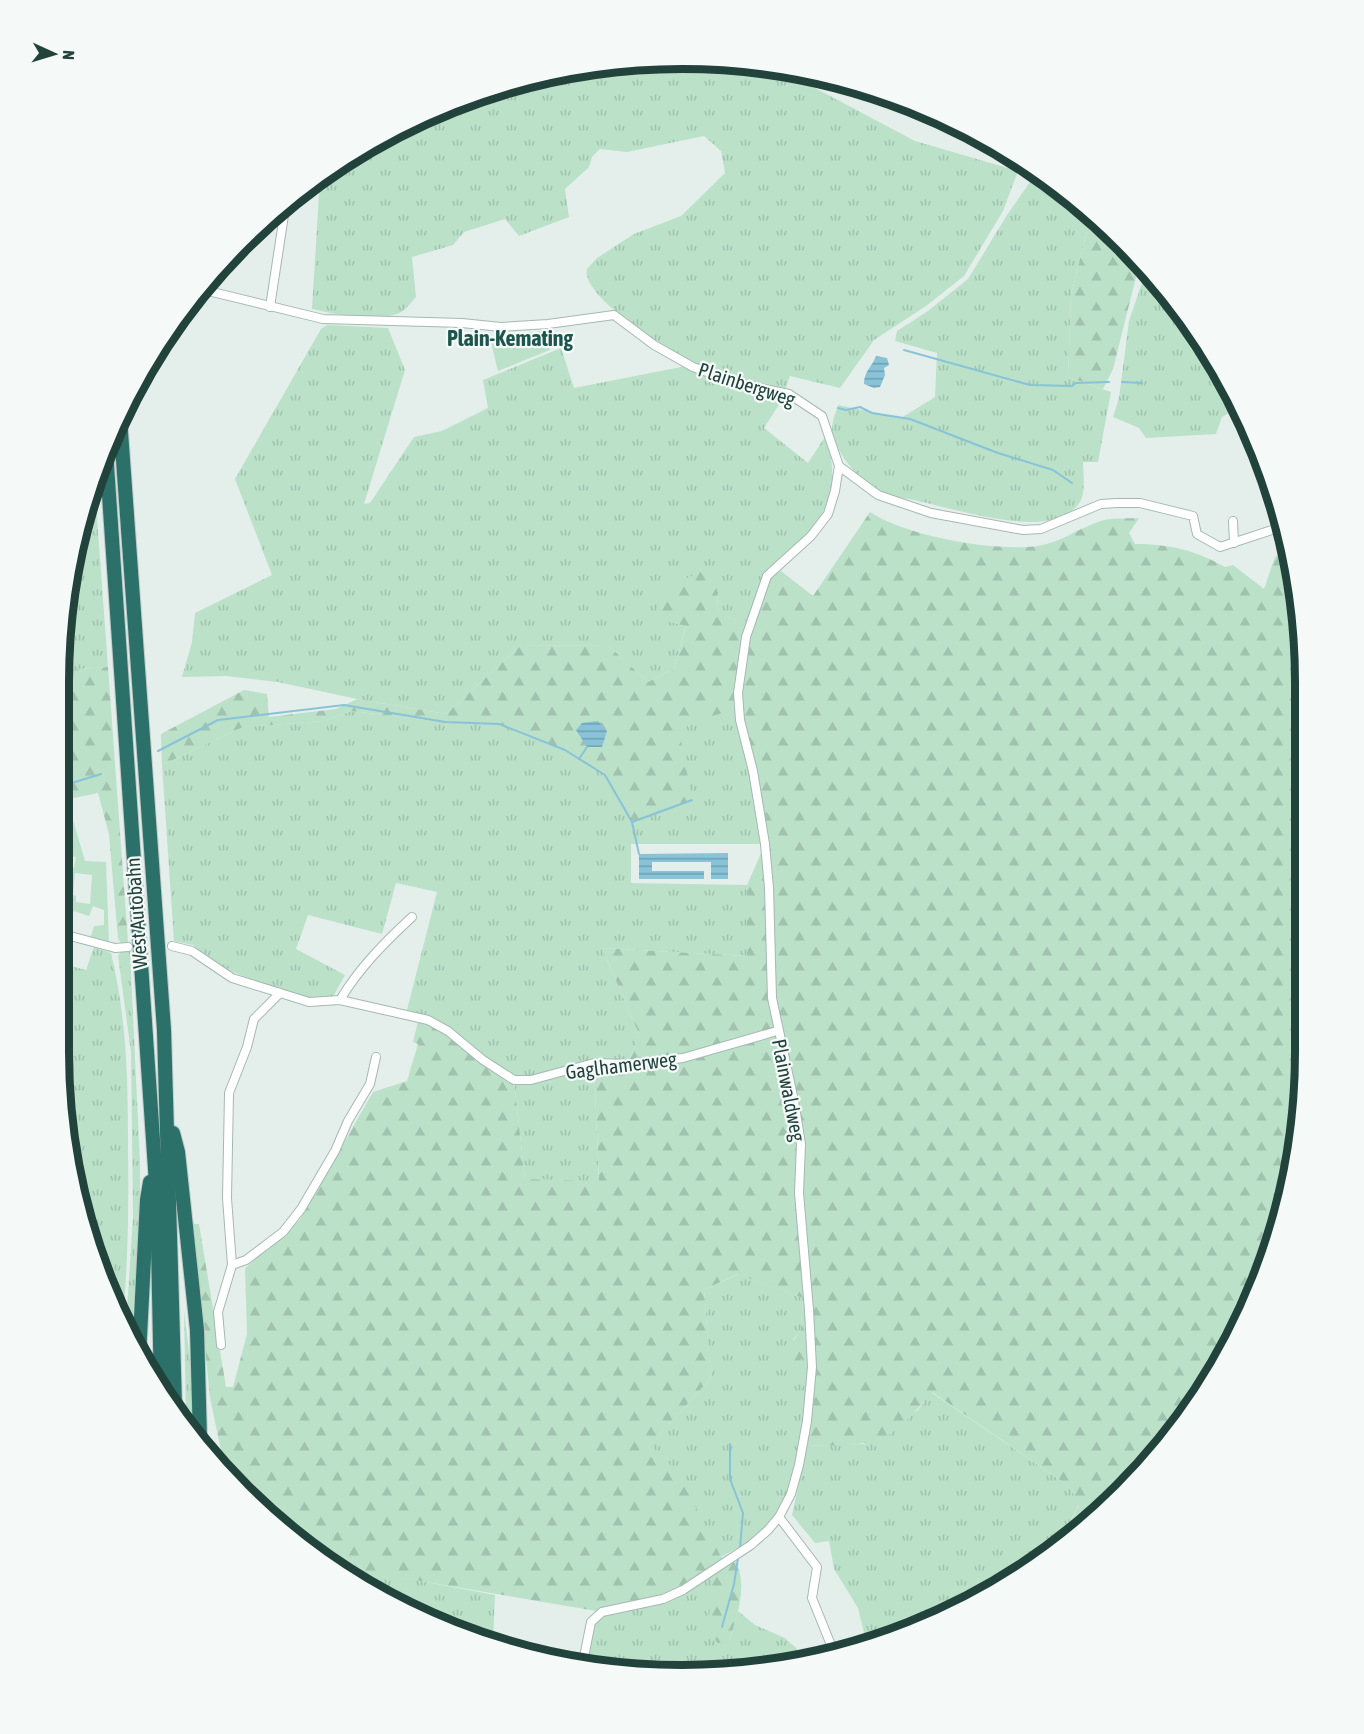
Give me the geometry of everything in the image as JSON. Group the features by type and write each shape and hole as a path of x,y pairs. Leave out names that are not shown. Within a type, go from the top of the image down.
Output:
{"highway":[{"name":"West Autobahn","path":"121,435 152,855 167,1107 175,1397"},
{"name":"West Autobahn","path":"107,471 159,1242 161,1374"},
{"path":"167,1107 178,1152 193,1285 200,1430"},
{"path":"140,1338 147,1200 153,1162"}],"street":[{"path":"270,307 284,216"},
{"name":"Plainbergweg","path":"210,291 324,319 462,323 501,327 548,324 614,315 654,345 693,367 737,382 789,394 814,410 822,416 827,425 839,466"},
{"path":"839,466 878,495 931,513 1002,527 1023,530 1041,529 1101,504 1140,503 1193,516 1197,534 1220,547 1275,529"},
{"name":"Plainwaldweg","path":"584,1657 591,1622 602,1612 663,1599 683,1590 752,1545 779,1517 791,1494 800,1465 812,1367 800,1193 801,1144 772,998 769,888 765,844 753,771 738,706 738,693 746,637 767,576 811,536 828,514 839,466"},
{"path":"1233,521 1234,543"},
{"path":"340,1000 354,977 378,948 412,916"},
{"path":"69,936 115,948 128,947"},
{"name":"Gaglhamerweg","path":"172,946 192,951 232,978 309,1002 340,1000 428,1020 448,1031 483,1060 514,1080 531,1080 594,1063 628,1064 683,1058 777,1031"},
{"path":"220,1345 218,1312 232,1265 227,1198 229,1093 247,1047 254,1018 280,993"},
{"path":"232,1265 246,1260 283,1232 301,1209 370,1084 376,1057"},
{"path":"779,1517 818,1567 812,1598 831,1646"}],"green space":[{"path":"682,69 762,74 802,81 817,84 815,88 915,141 1018,171 1003,211 964,276 926,306 874,340 840,388 790,376 782,400 764,428 808,463 825,437 832,462 832,474 829,498 824,510 805,537 768,574 760,590 750,622 731,619 717,607 718,593 686,625 674,669 648,682 609,646 521,645 446,714 357,699 278,682 226,676 182,677 192,642 195,613 272,575 235,479 321,329 327,325 388,328 405,370 364,504 370,503 414,437 442,431 488,408 483,380 561,348 574,388 681,367 685,358 626,319 597,293 589,280 587,269 597,258 634,234 681,216 725,173 721,151 704,136 627,152 600,149 592,157 589,167 565,189 569,217 519,236 505,219 464,232 453,245 412,257 416,297 399,313 390,316 368,317 312,309 319,188 376,151 447,116 523,90 562,81 642,70"},
{"path":"1032,179 1089,224 1071,295 1068,377 1111,392 1098,462 1083,462 1084,485 1080,502 1070,512 1045,521 1017,521 967,513 879,490 852,469 839,451 832,431 838,405 901,418 935,397 937,353 895,341 897,331 928,311 968,279"},
{"path":"1089,224 1137,272 1113,369 1103,389 1068,377 1071,295"},
{"path":"1143,279 1192,341 1232,410 1222,417 1216,434 1146,438 1139,428 1113,417 1119,398 1129,321"},
{"path":"542,331 550,350 498,371 490,338"},
{"path":"96,504 108,667 69,670 74,602 81,562"},
{"path":"870,512 886,521 927,535 998,547 1038,546 1055,542 1102,520 1139,518 1129,533 1135,544 1182,549 1225,567 1233,565 1264,589 1275,557 1281,553 1290,602 1295,682 1294,1092 1290,1132 1274,1211 1248,1287 1232,1323 1192,1393 1168,1425 1115,1485 1067,1528 1079,1505 1070,1487 932,1392 888,1436 872,1442 807,1446 805,1419 809,1370 807,1358 790,1362 785,1354 801,1329 803,1298 737,1274 704,1290 711,1378 650,1445 678,1472 721,1557 737,1563 741,1593 729,1641 718,1643 708,1631 713,1571 683,1590 602,1612 368,1572 366,1578 341,1562 278,1513 223,1458 210,1398 193,1224 199,1224 226,1387 233,1387 247,1334 245,1268 299,1221 373,1092 407,1081 418,1044 413,1042 419,1018 428,1020 514,1080 525,1179 599,1181 594,1063 628,1064 639,1034 602,948 747,956 747,885 765,844 738,707 679,729 692,800 632,822 605,775 565,750 499,724 445,722 351,711 324,721 243,727 162,765 161,734 244,690 267,694 269,717 336,709 357,699 446,714 521,645 609,646 648,682 674,669 686,626 657,619 661,590 709,568 718,593 717,607 731,619 750,621 767,576 781,571 813,596"},
{"path":"108,667 128,942 121,943 118,939 109,834 98,793 69,799 69,670"},
{"path":"738,706 765,844 631,844 631,883 747,885 747,956 602,948 639,1034 628,1064 594,1064 599,1182 525,1179 514,1080 448,1031 406,1014 437,892 396,883 382,934 308,915 296,949 345,975 333,997 310,998 255,981 226,969 193,945 174,941 162,765 243,727 324,721 351,711 445,722 499,724 565,750 605,775 679,729"},
{"path":"69,806 85,861 106,862 109,942 90,939 94,926 104,925 104,910 93,906 89,916 74,911 69,924 69,871 70,868 74,868 76,857 69,856","holes":["75,873 92,875 90,904 76,902 76,896 73,895"]},
{"path":"94,947 111,953 126,1050 128,1212 124,1305 90,1211 74,1132 70,1092 69,966 86,970"},
{"path":"121,951 130,951 140,1163 140,1223 132,1323 127,1312 133,1217 131,1052 118,956"},
{"path":"738,1274 803,1298 801,1329 793,1340 807,1358 809,1369 806,1406 798,1450 785,1499 770,1523 762,1531 721,1557 650,1445 711,1378 704,1290"},
{"path":"184,1310 192,1376 194,1422 186,1411"},
{"path":"931,1392 1070,1487 1079,1504 1067,1529 1023,1562 953,1602 865,1636 858,1608 834,1569 829,1541 815,1543 792,1515 807,1446 864,1444 918,1410"},
{"path":"713,1570 729,1641 738,1611 755,1625 785,1638 797,1649 797,1654 722,1664 682,1665 642,1664 584,1657 591,1622 602,1612"},
{"path":"368,1571 495,1595 493,1635 411,1602 366,1578"}],"water":[{"path":"876,356 887,358 889,365 884,368 885,375 880,387 874,388 864,384 864,380"},
{"path":"598,721 607,731 602,747 587,747 576,730 582,723"},
{"path":"728,853 728,879 711,879 711,862 652,862 652,871 704,871 704,879 639,879 639,854"}],"waterway":[{"path":"904,350 1030,385 1072,386 1076,383 1109,382"},
{"path":"1122,382 1142,383"},
{"path":"838,408 846,410 860,407 872,413 910,419 998,453 1053,470 1072,483"},
{"path":"158,751 218,720 344,705 445,722 499,724 565,750 605,775 632,822 639,854"},
{"path":"579,759 587,747"},
{"path":"69,784 101,774"},
{"path":"632,822 692,800"},
{"path":"730,1444 730,1479 743,1513 740,1548"},
{"path":"722,1627 734,1584 738,1558"}],"district":[{"name":"Plain-Kemating","path":"510,338"}]}
